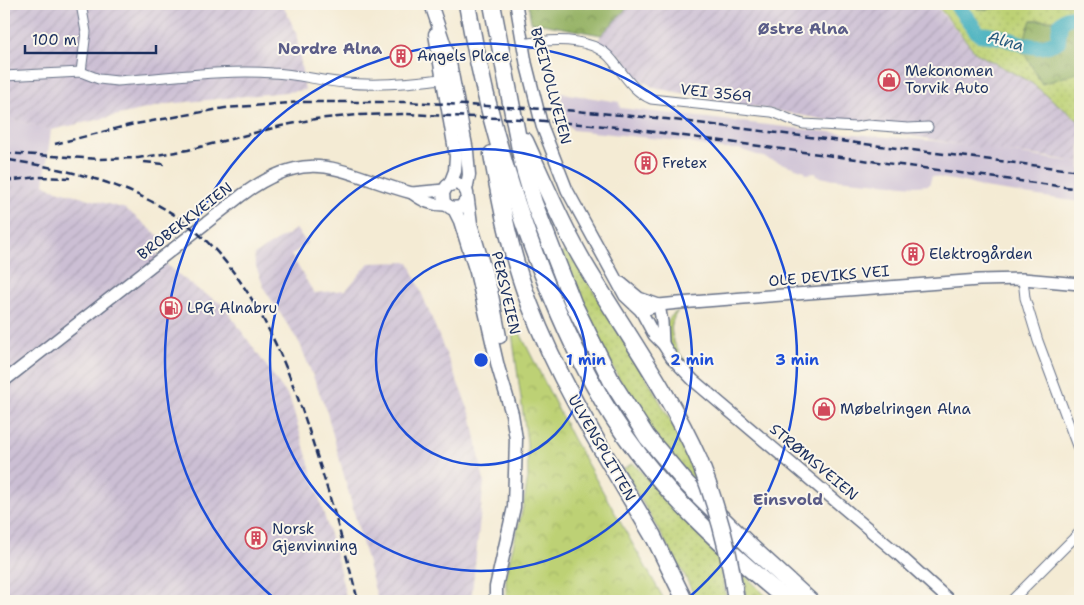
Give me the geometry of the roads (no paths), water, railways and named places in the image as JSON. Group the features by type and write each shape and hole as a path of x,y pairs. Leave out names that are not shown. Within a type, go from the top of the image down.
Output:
{"highway":[{"path":"467,4 476,57 497,138 523,222 558,310 597,390 623,434 654,473 690,513 759,578 788,601"},
{"path":"492,4 516,120 523,166 540,223 573,303 620,396 647,437 687,484 752,548 810,601"},
{"name":"ULVENSPLITTEN","path":"476,57 506,228 529,304 545,343 570,393 653,536 685,601"},
{"path":"516,120 567,234 661,387 699,460 720,520 736,601"},
{"path":"759,578 779,601"}],"main road":[{"path":"433,9 446,46 448,78 456,156 454,171 442,196 450,207 461,207 466,194 469,160 448,78"},
{"path":"447,187 459,184 466,194"},
{"name":"PERSVEIEN","path":"466,194 471,224 493,299 505,362 508,396 516,439 514,507 496,587 496,601"},
{"name":"PERSVEIEN","path":"450,207 460,221 474,265 498,367 508,396"},
{"name":"PERSVEIEN","path":"487,601 496,587"}],"street":[{"path":"81,4 86,32 81,72"},
{"name":"BREIVOLLVEIEN","path":"516,4 522,44 542,126 556,165 578,212 625,296 641,310"},
{"name":"VEI 3569","path":"522,44 547,41 594,46 609,56 636,91 651,99 771,112 804,124 856,127 928,127"},
{"path":"4,70 15,74"},
{"path":"4,76 81,72 99,79 114,81 274,72 344,83 365,84 418,82 448,78"},
{"name":"BROBEKKVEIEN","path":"4,381 269,176 294,168 311,166 331,167 412,193 422,200 435,205 450,207"},
{"name":"BROBEKKVEIEN","path":"412,193 447,187"},
{"path":"1024,279 1025,298 1038,341 1080,454"},
{"name":"OLE DEVIKS VEI","path":"641,310 659,305 970,280 1024,279 1080,284"},
{"name":"BREIVOLLVEIEN","path":"618,281 639,298 659,305"},
{"path":"659,305 663,344"},
{"name":"STRØMSVEIEN","path":"641,310 654,335 663,344 672,358 705,391 898,554 950,601"},
{"path":"1011,601 1080,532"}],"waterway":[{"name":"Alna","path":"956,4 979,34 1000,37 1038,47 1058,41 1060,24 1067,18 1078,16 1080,11"}],"railway":[{"path":"55,144 130,125 225,108 302,102 406,102 565,110 666,119 1080,171"},
{"path":"4,153 100,159 138,158 188,150 315,119 359,115 405,114 521,119 617,127 1080,189"},
{"path":"9,160 75,173 140,196 179,218 206,240 229,266 250,296 267,327 296,393 329,494 358,601"},
{"path":"144,162 164,164"},
{"path":"4,181 39,177 70,178"}],"place":[{"name":"Angels Place","path":"401,56"},
{"name":"Mekonomen Torvik Auto","path":"889,80"},
{"name":"Fretex","path":"646,163"},
{"name":"Elektrogården","path":"913,254"},
{"name":"LPG Alnabru","path":"171,308"},
{"name":"Møbelringen Alna","path":"824,409"},
{"name":"Norsk Gjenvinning","path":"256,538"}],"district":[{"name":"Østre Alna","path":"803,28"},
{"name":"Nordre Alna","path":"330,48"},
{"name":"Einsvold","path":"788,499"}]}
